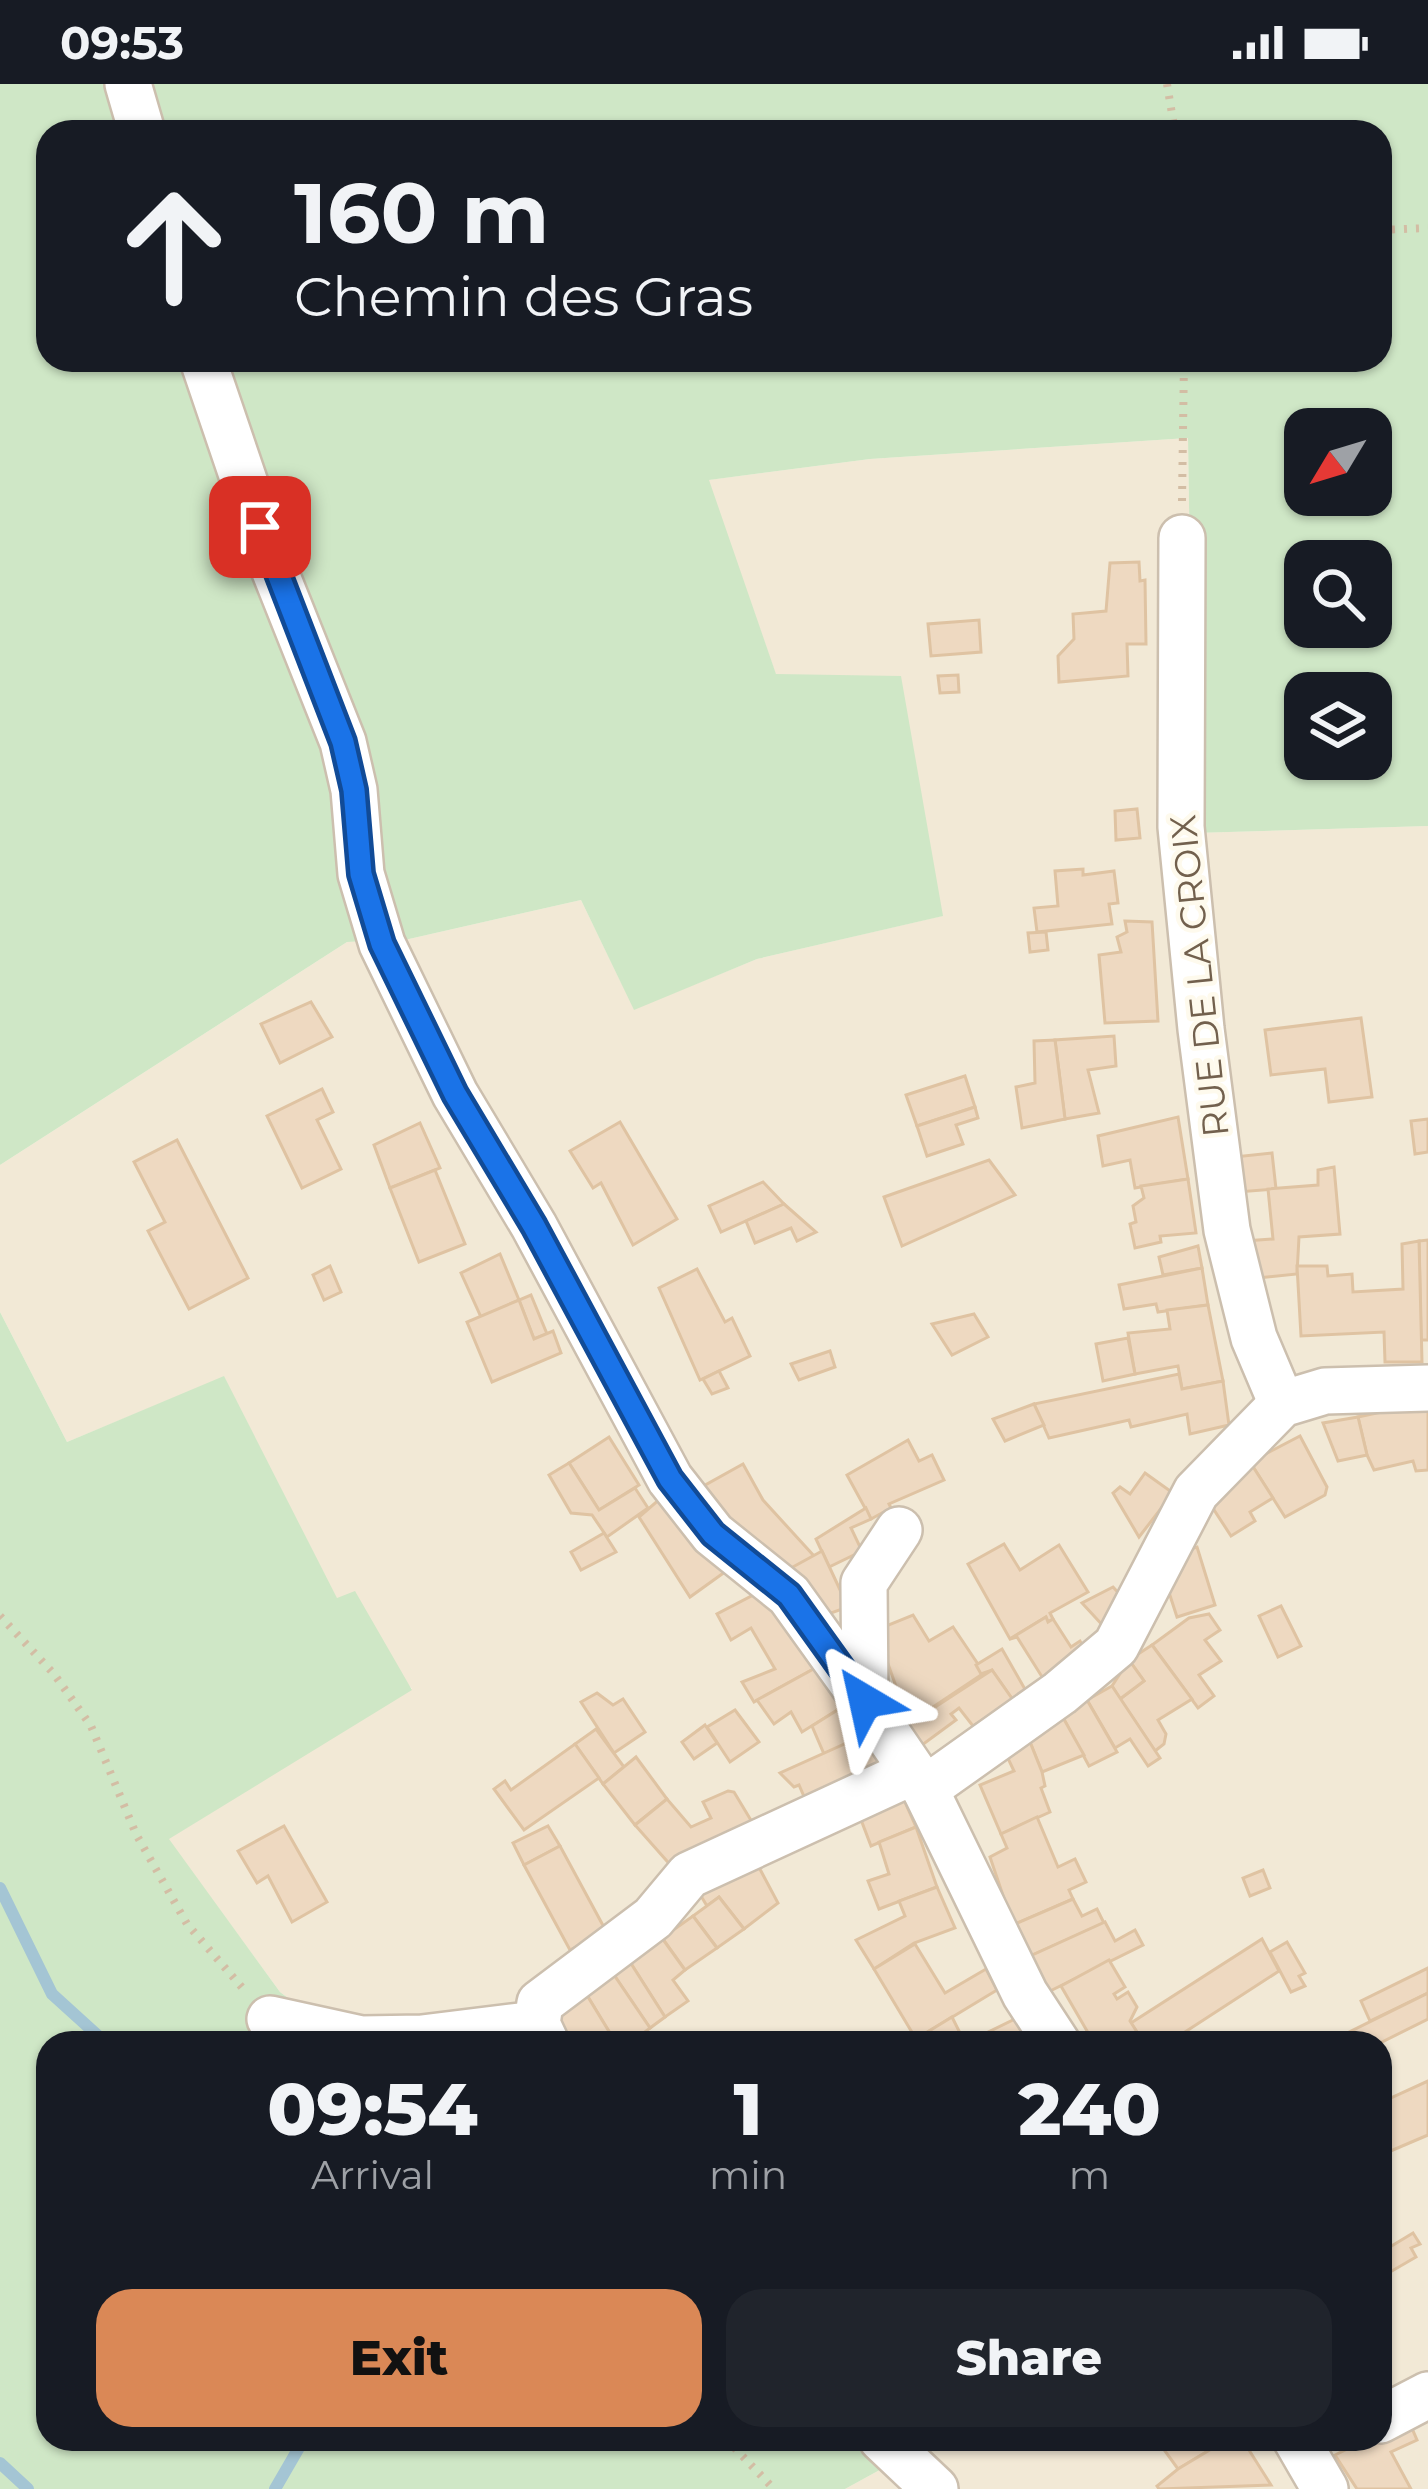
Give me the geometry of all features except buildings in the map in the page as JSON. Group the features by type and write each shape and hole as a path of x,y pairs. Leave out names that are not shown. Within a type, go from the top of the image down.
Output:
{"street":[{"path":"128,84 138,120"},
{"path":"207,372 274,569 343,742 354,790 361,874 382,944 455,1094 534,1226 670,1479 713,1534 789,1595 865,1701 919,1780 1025,1994 1050,2031"},
{"name":"RUE DE LA CROIX","path":"1182,538 1181,827 1202,1029 1227,1230 1254,1339 1282,1404"},
{"path":"542,2031 540,2003 653,1918 688,1874 919,1780 1060,1693 1116,1646 1196,1492 1282,1404 1325,1391 1428,1388"},
{"path":"865,1701 864,1583 899,1530"},
{"path":"270,2019 325,2031"},
{"path":"1392,2414 1428,2395"},
{"path":"895,2451 935,2489"}],"path":[{"path":"1167,84 1173,120"},
{"path":"1392,230 1428,228"},
{"path":"1182,538 1184,372"},
{"path":"0,1616 54,1674 91,1726 136,1834 187,1924 270,2019"},
{"path":"738,2451 774,2489"}],"shaded area":[{"path":"1188,438 1194,833 1428,826 1428,2489 845,2489 887,2466 872,2451 1392,2451 1392,2031 332,2031 280,1992 168,1839 412,1689 337,1599 224,1377 67,1442 0,1312 0,1165 347,942 409,939 581,900 634,1009 757,959 942,916 776,675 708,480 870,459"}],"green space":[{"path":"0,84 1428,84 1428,826 1194,833 1188,438 870,459 709,480 776,674 901,676 943,916 757,959 634,1010 581,900 409,939 347,942 0,1165"},
{"path":"0,1312 67,1442 224,1376 337,1598 355,1591 412,1690 169,1839 280,1992 332,2031 36,2031 36,2451 872,2451 887,2466 845,2489 0,2489"}],"waterway":[{"path":"0,1888 52,1994 93,2031"},
{"path":"275,2489 297,2451"},
{"path":"0,2463 28,2489"}],"route":[{"path":"260,527 343,742 354,790 361,874 382,944 455,1094 534,1226 670,1479 713,1534 789,1595 865,1701"}]}
